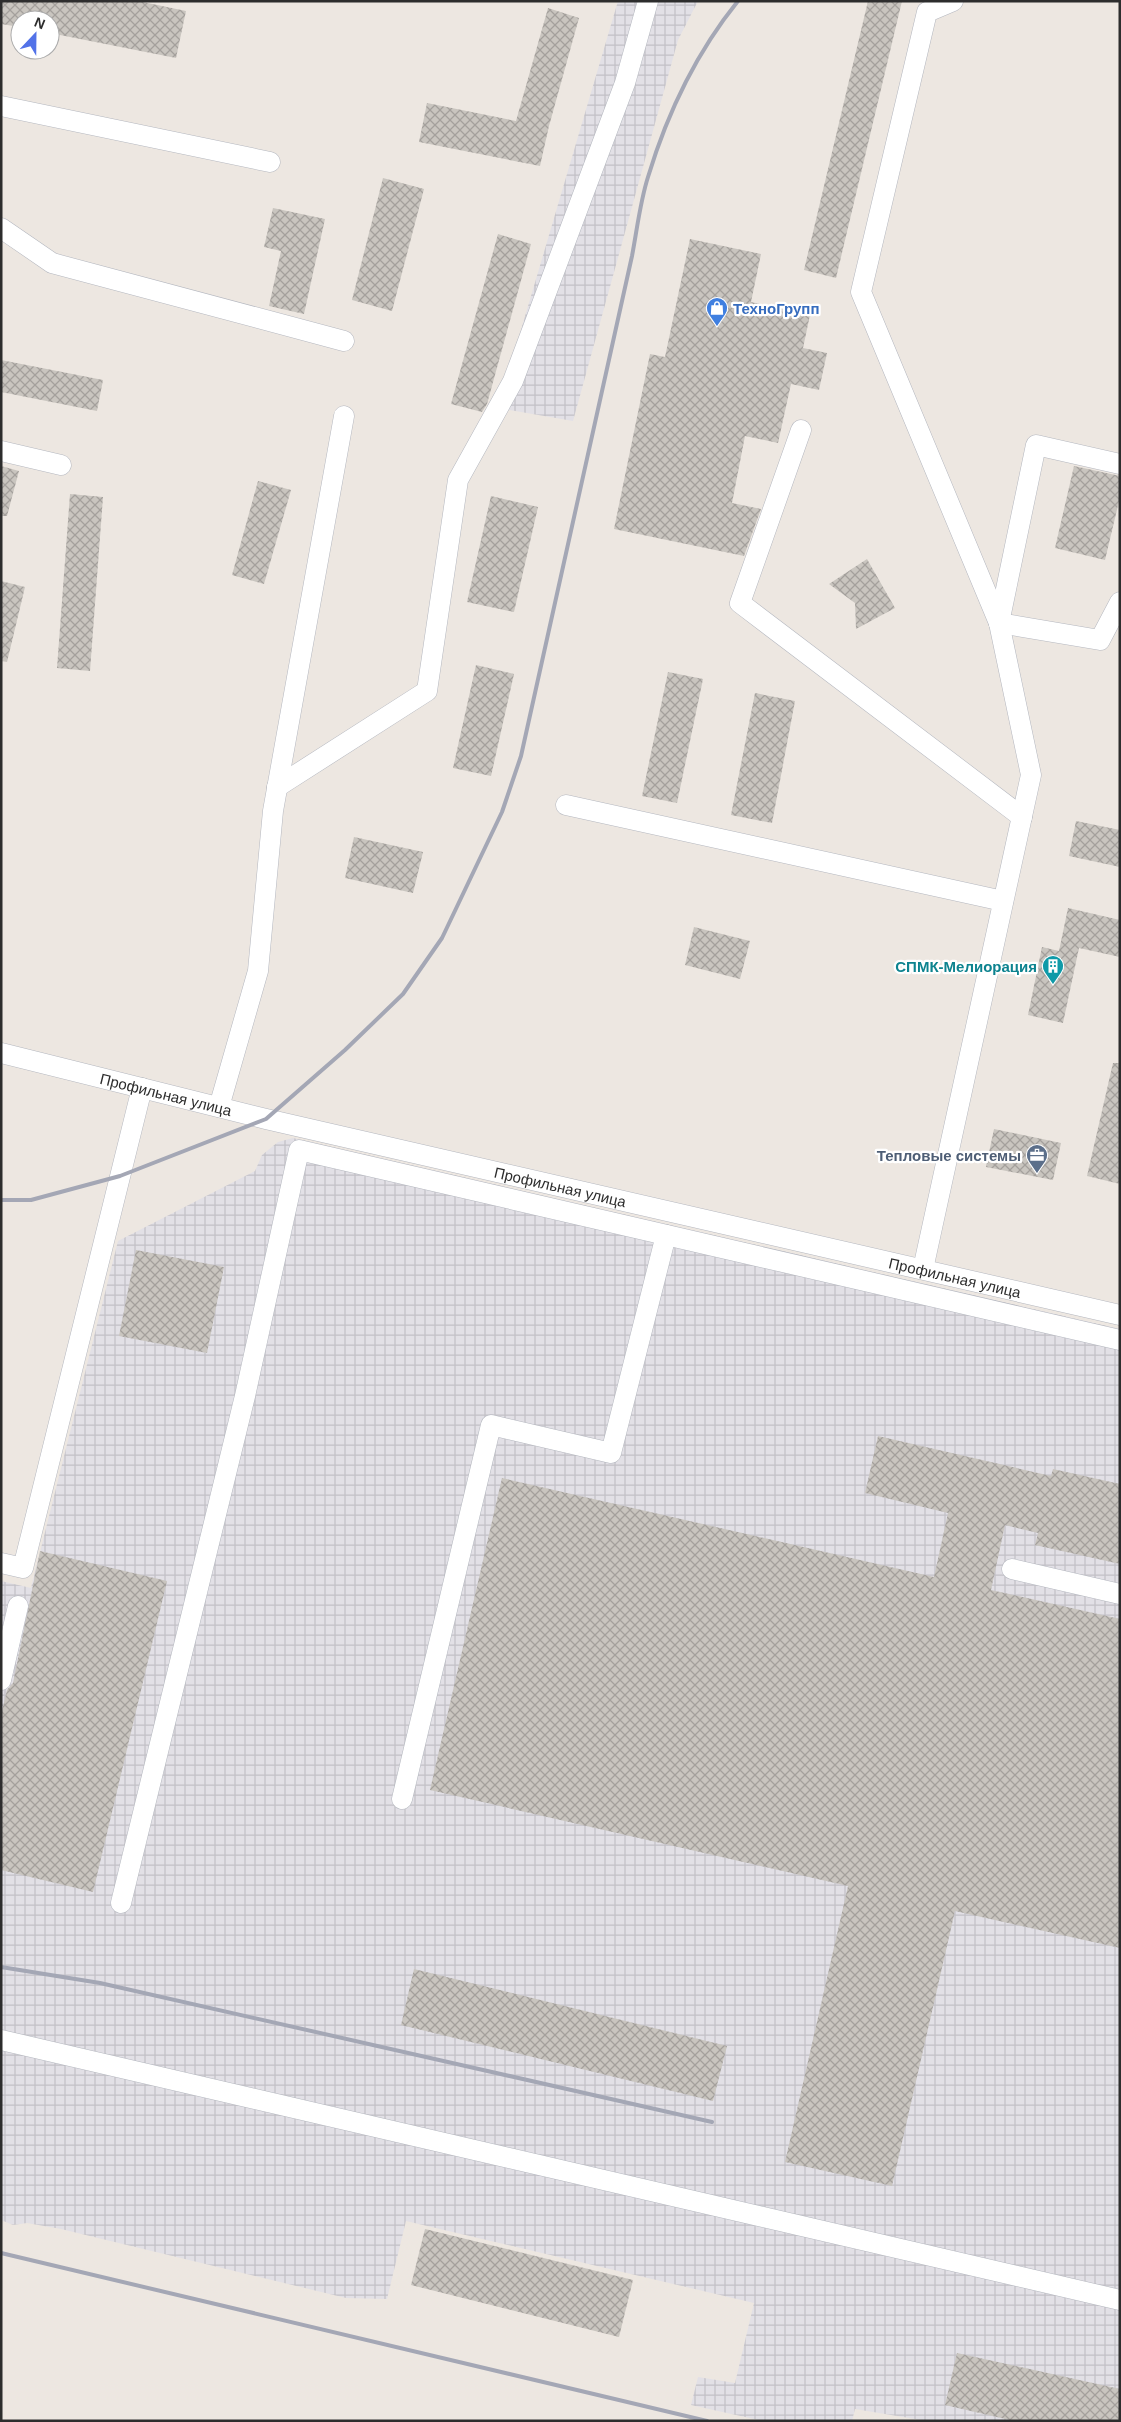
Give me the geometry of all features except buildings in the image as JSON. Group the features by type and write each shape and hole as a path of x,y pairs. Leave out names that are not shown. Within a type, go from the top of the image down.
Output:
{"street":[{"path":"277,787 427,691 458,480 514,381 626,83 648,1"},
{"path":"923,1269 1031,775 999,623 861,292 927,12 953,1"},
{"path":"1,106 270,162"},
{"path":"1,228 52,263 344,341"},
{"path":"220,1107 258,971 273,811 344,416"},
{"path":"801,430 740,602 1022,817"},
{"path":"999,623 1036,444 1120,464"},
{"path":"1,451 61,465"},
{"path":"999,623 1100,640 1120,602"},
{"path":"566,805 1003,901"},
{"name":"Профильная улица","path":"1,1052 220,1107 1120,1315"},
{"path":"1,1563 23,1568 142,1088"},
{"path":"120,1903 245,1396 299,1150 1120,1340"},
{"path":"402,1799 491,1425 611,1453 666,1235"},
{"path":"1012,1569 1120,1594"},
{"path":"1,1680 18,1606"},
{"path":"1,2040 1120,2300"}],"shaded area":[{"path":"618,1 698,1 678,40 573,421 498,408"},
{"path":"293,1138 1120,1329 1120,2421 927,2421 855,2409 852,2421 763,2421 691,2405 698,2377 735,2383 754,2303 406,2221 387,2299 346,2298 61,2229 27,2223 13,2225 1,2220 1,1581 31,1588 118,1241 255,1171 262,1155 278,1142"}],"railway":[{"path":"1,1200 31,1200 120,1176 266,1119 345,1050 403,994 442,938 502,812 521,756 648,177 664,130 684,85 709,42 738,1"},
{"path":"1,1967 100,1983 712,2122"},
{"path":"1,2253 707,2421"}],"place":[{"name":"ТехноГрупп","path":"717,327"},
{"name":"СПМК-Мелиорация","path":"1053,985"},
{"name":"Тепловые системы","path":"1037,1174"}]}
